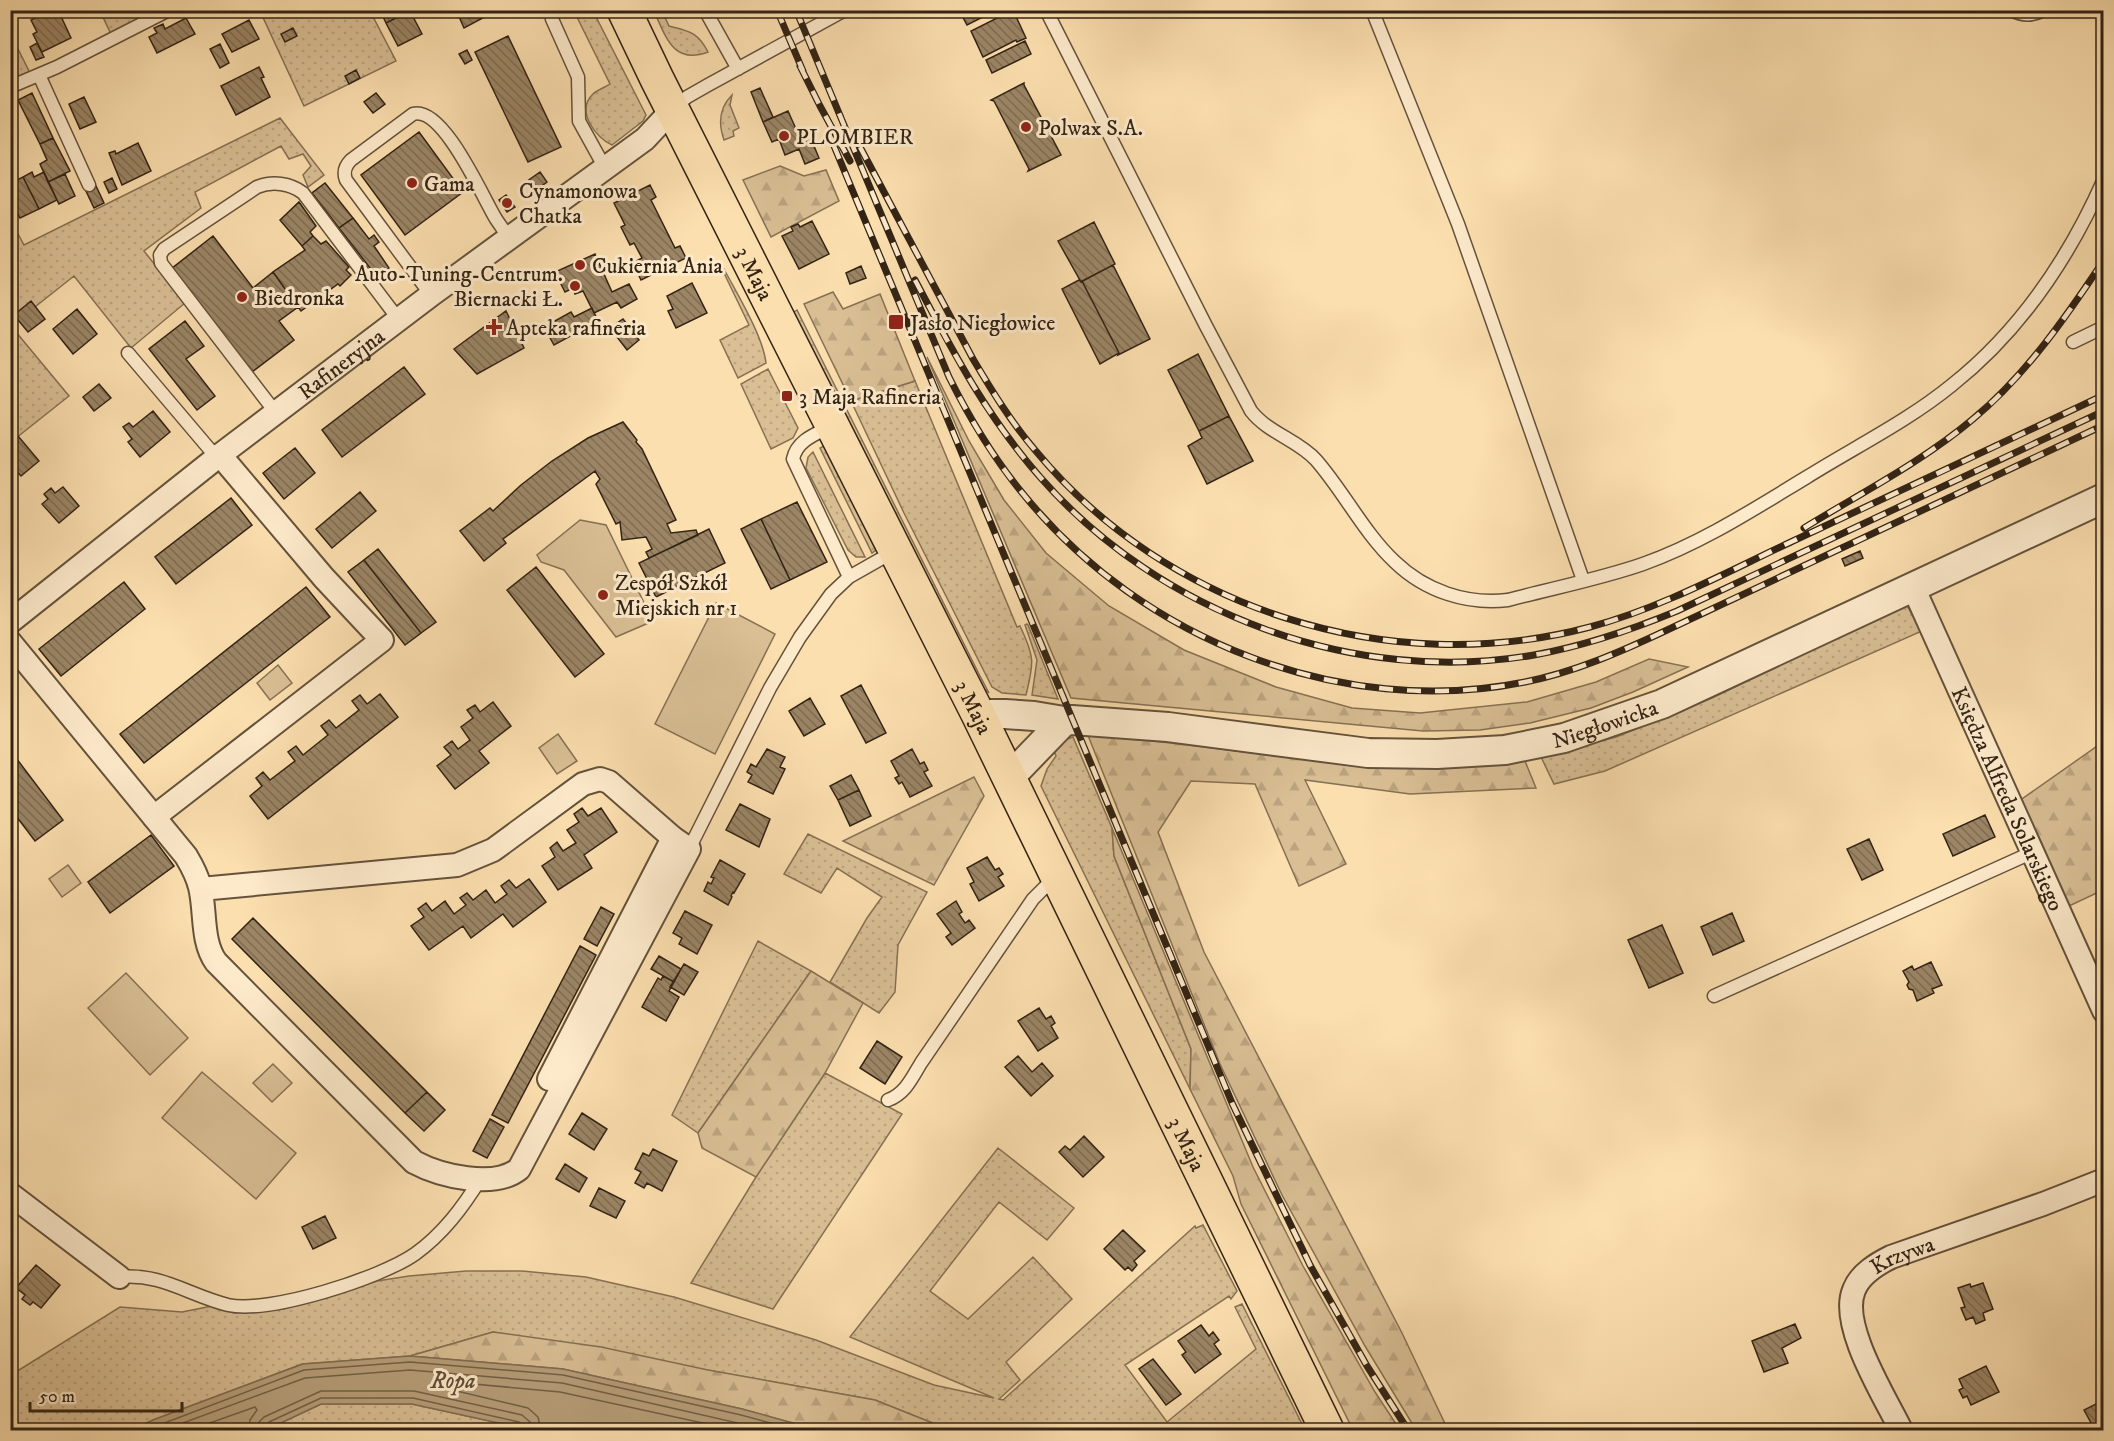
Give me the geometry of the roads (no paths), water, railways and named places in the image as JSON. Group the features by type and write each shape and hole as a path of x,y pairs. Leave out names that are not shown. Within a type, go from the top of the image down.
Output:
{"main road":[{"name":"3 Maja","path":"624,10 978,714 1322,1419"}],"street":[{"name":"Rafineryjna","path":"10,622 219,456 430,295 654,132 673,109"},
{"path":"154,817 382,640 324,578 219,456"},
{"name":"Niegłowicka","path":"978,714 1034,716 1064,721 1168,727 1368,753 1437,754 1505,750 1564,738 1662,704 2103,498"},
{"name":"Księdza Alfreda Solarskiego","path":"1913,587 2103,1011"},
{"path":"10,642 186,856 198,878 201,889 211,956 263,1012 414,1162 446,1174 489,1178 515,1173 519,1168 681,843 609,782 600,779 583,784 493,850 457,865 201,889"},
{"path":"1009,778 1064,721"},
{"name":"Krzywa","path":"1901,1431 1854,1330 1850,1307 1854,1289 1859,1281 1870,1269 1891,1257 2043,1204 2103,1180"},
{"path":"10,1194 119,1277"}],"lane":[{"path":"10,87 39,75 169,10"},
{"path":"705,10 738,69"},
{"path":"673,109 687,98 845,10"},
{"path":"1046,10 1200,316 1256,417 1304,448 1316,459 1367,529 1395,562 1429,586 1461,599 1487,603 1508,600 1642,564 1681,549 1732,522 1905,418 1951,386 1986,356 2024,315 2087,218 2103,179"},
{"path":"1372,10 1458,224 1583,580"},
{"path":"2011,10 2033,15 2044,10"},
{"path":"552,19 578,77 579,121 605,168"},
{"path":"39,75 89,185"},
{"path":"430,295 346,180 344,174 351,160 413,114 417,112 426,116 435,122 447,136 479,184 496,219 509,238"},
{"path":"276,413 160,263 160,255 164,249 257,187 276,183 292,187 303,194 399,320"},
{"path":"2073,342 2103,327"},
{"path":"129,353 219,456"},
{"path":"833,426 801,444 794,459 849,577"},
{"path":"681,843 784,663 826,601 849,577 896,551"},
{"path":"1714,996 2033,852"},
{"path":"888,1100 895,1098 907,1088 921,1063 1033,899 1056,876"},
{"path":"119,1277 136,1276 168,1282 230,1305 250,1307 302,1299 389,1269 416,1253 462,1209 489,1178"}],"water":[{"name":"Ropa","path":"410,1356 563,1369 742,1409 818,1430 530,1430 412,1404 321,1404 266,1430 132,1430 303,1364"}],"railway":[{"path":"777,10 803,71"},
{"path":"796,10 949,377 993,453 1024,495 1072,546 1126,591 1186,628 1250,657 1317,677 1386,689 1455,691 1544,678 1597,661 1648,639 2104,425"},
{"path":"800,66 850,161"},
{"path":"834,146 1232,1103 1310,1265 1367,1366 1408,1430"},
{"path":"860,147 973,359 995,394 1035,450 1089,506 1149,553 1216,590 1287,618 1361,636 1437,644 1514,641 1590,627 1616,619 1693,588 2104,395"},
{"path":"1804,528 1933,449 1973,419 2028,364 2075,303 2104,260"},
{"path":"915,280 986,406 1040,477 1088,525 1142,567 1202,602 1265,629 1330,648 1398,660 1466,662 1534,655 1625,631 1677,611 2104,411"}],"place":[{"name":"Polwax S.A.","path":"1026,127"},
{"name":"PLOMBIER","path":"784,136"},
{"name":"Gama","path":"412,183"},
{"name":"Cynamonowa Chatka","path":"507,203"},
{"name":"Cukiernia Ania","path":"580,265"},
{"name":"Auto-Tuning-Centrum. Biernacki Ł.","path":"575,286"},
{"name":"Biedronka","path":"242,297"},
{"name":"Jasło Niegłowice","path":"896,322"},
{"name":"Apteka rafineria","path":"494,327"},
{"name":"3 Maja Rafineria","path":"787,396"},
{"name":"Zespół Szkół Miejskich nr 1","path":"603,595"}]}
